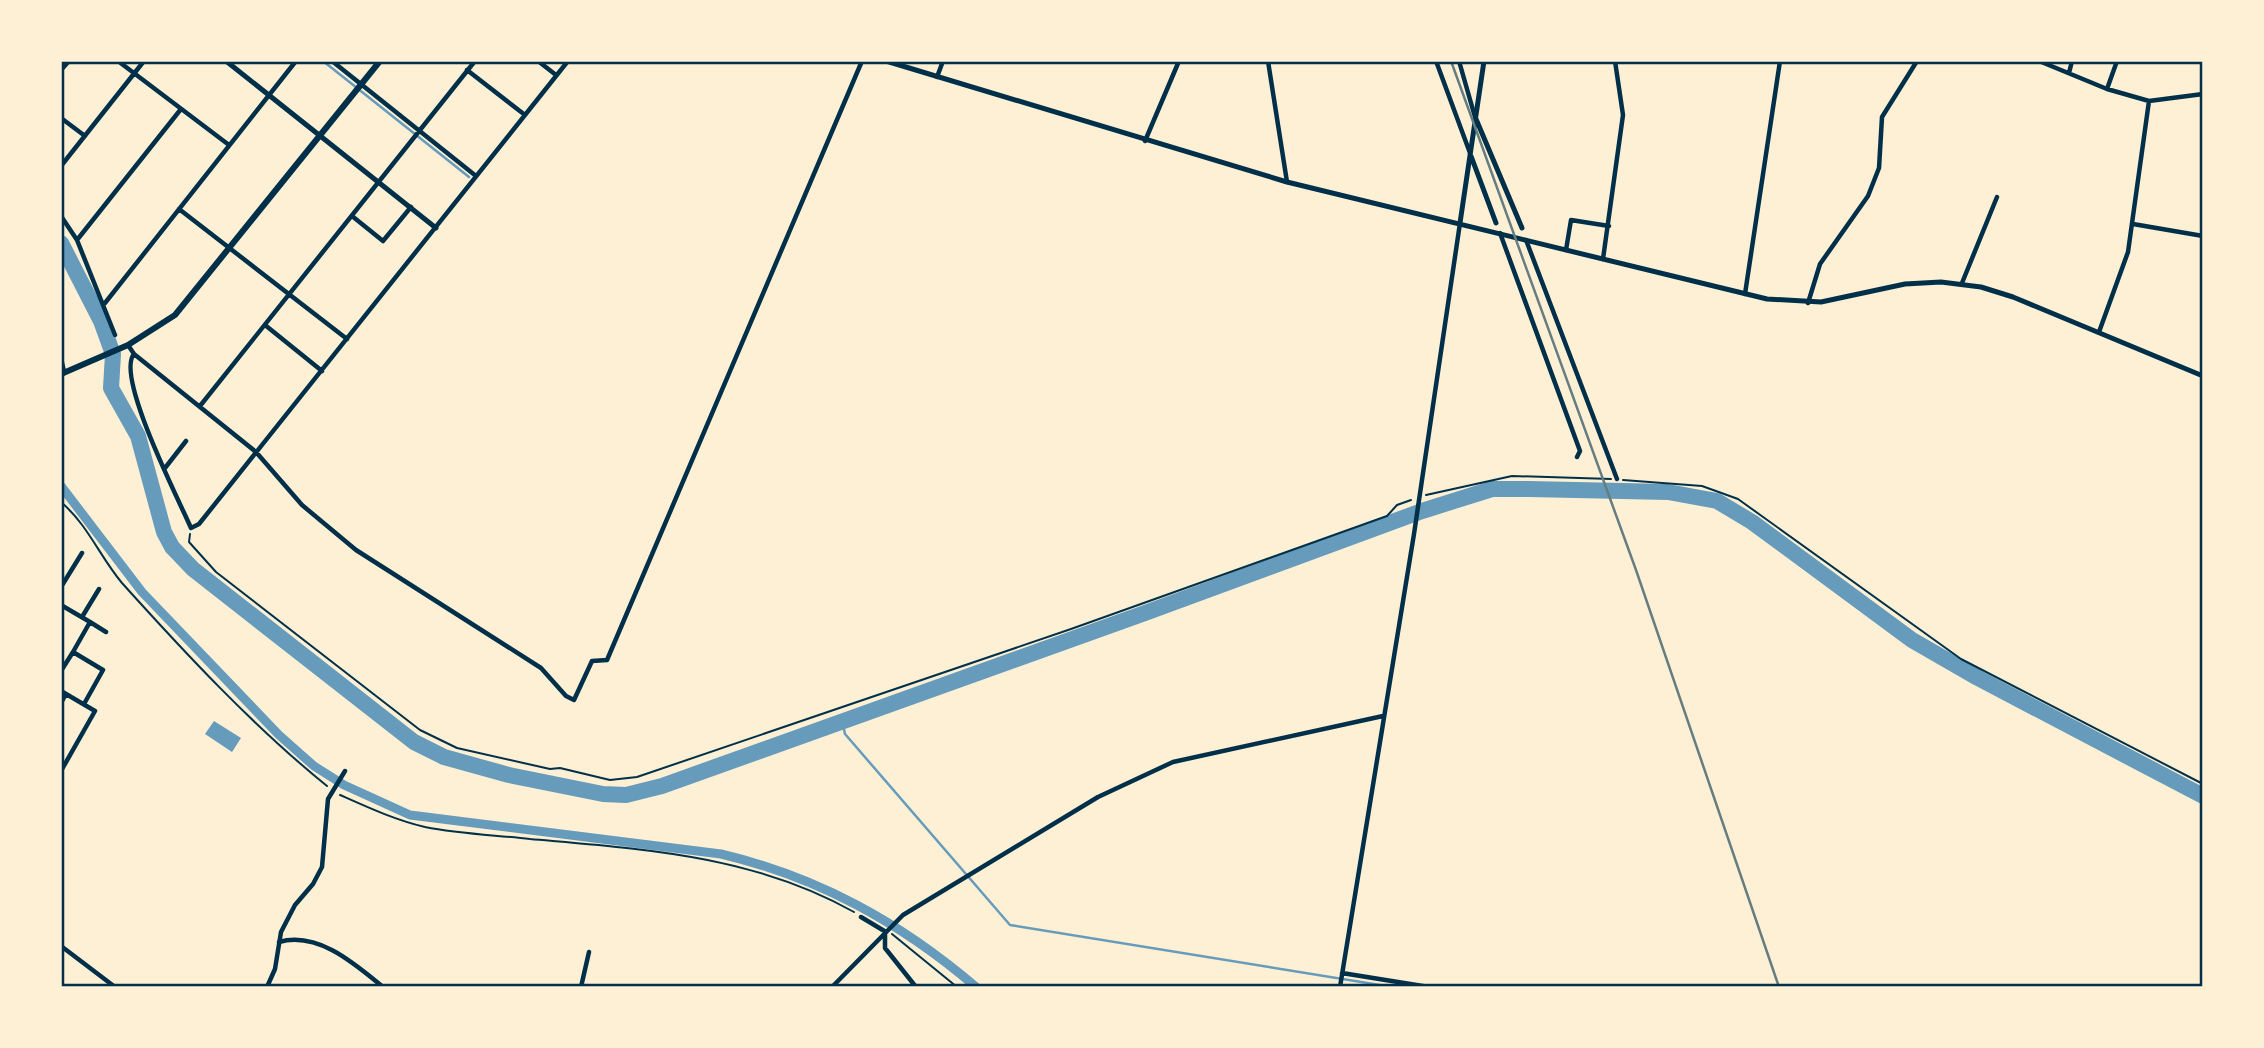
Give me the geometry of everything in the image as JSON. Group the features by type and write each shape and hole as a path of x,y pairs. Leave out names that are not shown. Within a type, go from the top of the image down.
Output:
{"main road":[{"path":"63,374 128,345 176,315 380,61"}],"street":[{"path":"61,70 69,61"},
{"path":"118,61 229,145"},
{"path":"61,166 144,61"},
{"path":"226,61 436,228"},
{"path":"105,303 296,61"},
{"path":"332,61 476,176"},
{"path":"200,406 475,61"},
{"path":"538,61 556,75"},
{"path":"134,354 128,366 130,378 164,468 191,528 199,524 568,61"},
{"path":"128,345 134,354 256,452 302,505 350,546 541,668 565,696 574,700 593,661 607,660 862,61"},
{"path":"886,61 1287,182 1745,294 1808,303 1846,299 1905,284 1962,283 1997,291 2203,376"},
{"path":"937,77 943,61"},
{"path":"1145,141 1179,61"},
{"path":"1268,61 1287,182"},
{"path":"1436,61 1496,223"},
{"path":"1459,61 1476,119 1521,228"},
{"path":"1340,987 1414,534 1484,61"},
{"path":"1603,259 1623,115 1615,61"},
{"path":"1745,294 1780,61"},
{"path":"1808,303 1820,264 1868,196 1879,168 1882,117 1917,61"},
{"path":"2039,61 2107,89 2149,101 2203,94"},
{"path":"2069,73 2073,61"},
{"path":"2107,89 2116,61"},
{"path":"467,70 525,115"},
{"path":"2099,332 2120,278 2133,224 2149,101"},
{"path":"77,240 181,110"},
{"path":"61,118 85,136"},
{"path":"1962,283 1997,197"},
{"path":"352,216 383,241 411,207"},
{"path":"179,209 347,339"},
{"path":"61,216 77,240 116,335"},
{"path":"1566,250 1571,220 1609,226"},
{"path":"2133,224 2203,236"},
{"path":"1500,232 1580,451 1577,457"},
{"path":"1525,239 1617,480"},
{"path":"265,325 321,372"},
{"path":"61,359 63,374"},
{"path":"164,468 186,441"},
{"path":"61,587 82,554"},
{"path":"82,617 99,589"},
{"path":"61,605 106,632"},
{"path":"61,671 90,622"},
{"path":"73,652 103,670 84,704"},
{"path":"61,703 64,693 95,711 61,771"},
{"path":"832,987 897,920 1024,838 1098,797 1173,762 1383,716"},
{"path":"267,987 275,970 279,942 295,905 313,884 322,867 327,807 343,774"},
{"path":"861,917 889,931"},
{"path":"889,931 885,948 916,987"},
{"path":"279,942 293,938 324,947 353,963 383,987"},
{"path":"61,946 115,987"},
{"path":"581,987 589,952"},
{"path":"1342,973 1429,987"}],"path":[{"path":"191,528 189,541 216,572 419,730 472,752 610,780 637,777 696,758 1071,629 1387,516 1397,505 1512,476 1702,486 1738,499 1961,659 2203,784"},
{"path":"61,502 84,527 120,580 276,743 327,786"},
{"path":"339,794 402,820 468,834 566,842 720,862 804,886 854,912"},
{"path":"889,931 957,987"}],"water":[{"path":"214,721 241,738 232,752 205,734"}],"waterway":[{"path":"323,61 469,177"},
{"path":"61,243 101,321 113,354 111,388 138,436 164,532 172,547 193,569 414,742 444,757 509,775 603,794 626,795 662,786 1422,511 1492,489 1529,489 1668,492 1717,501 1752,522 1912,640 1978,678 2203,796"},
{"path":"61,486 142,592 279,735 314,766 344,785 410,815 721,854 757,864 824,889 887,922 918,942 976,987"},
{"path":"842,720 845,734 1010,925 1392,987"}],"railway":[{"path":"1451,61 1636,570 1779,987"}]}
